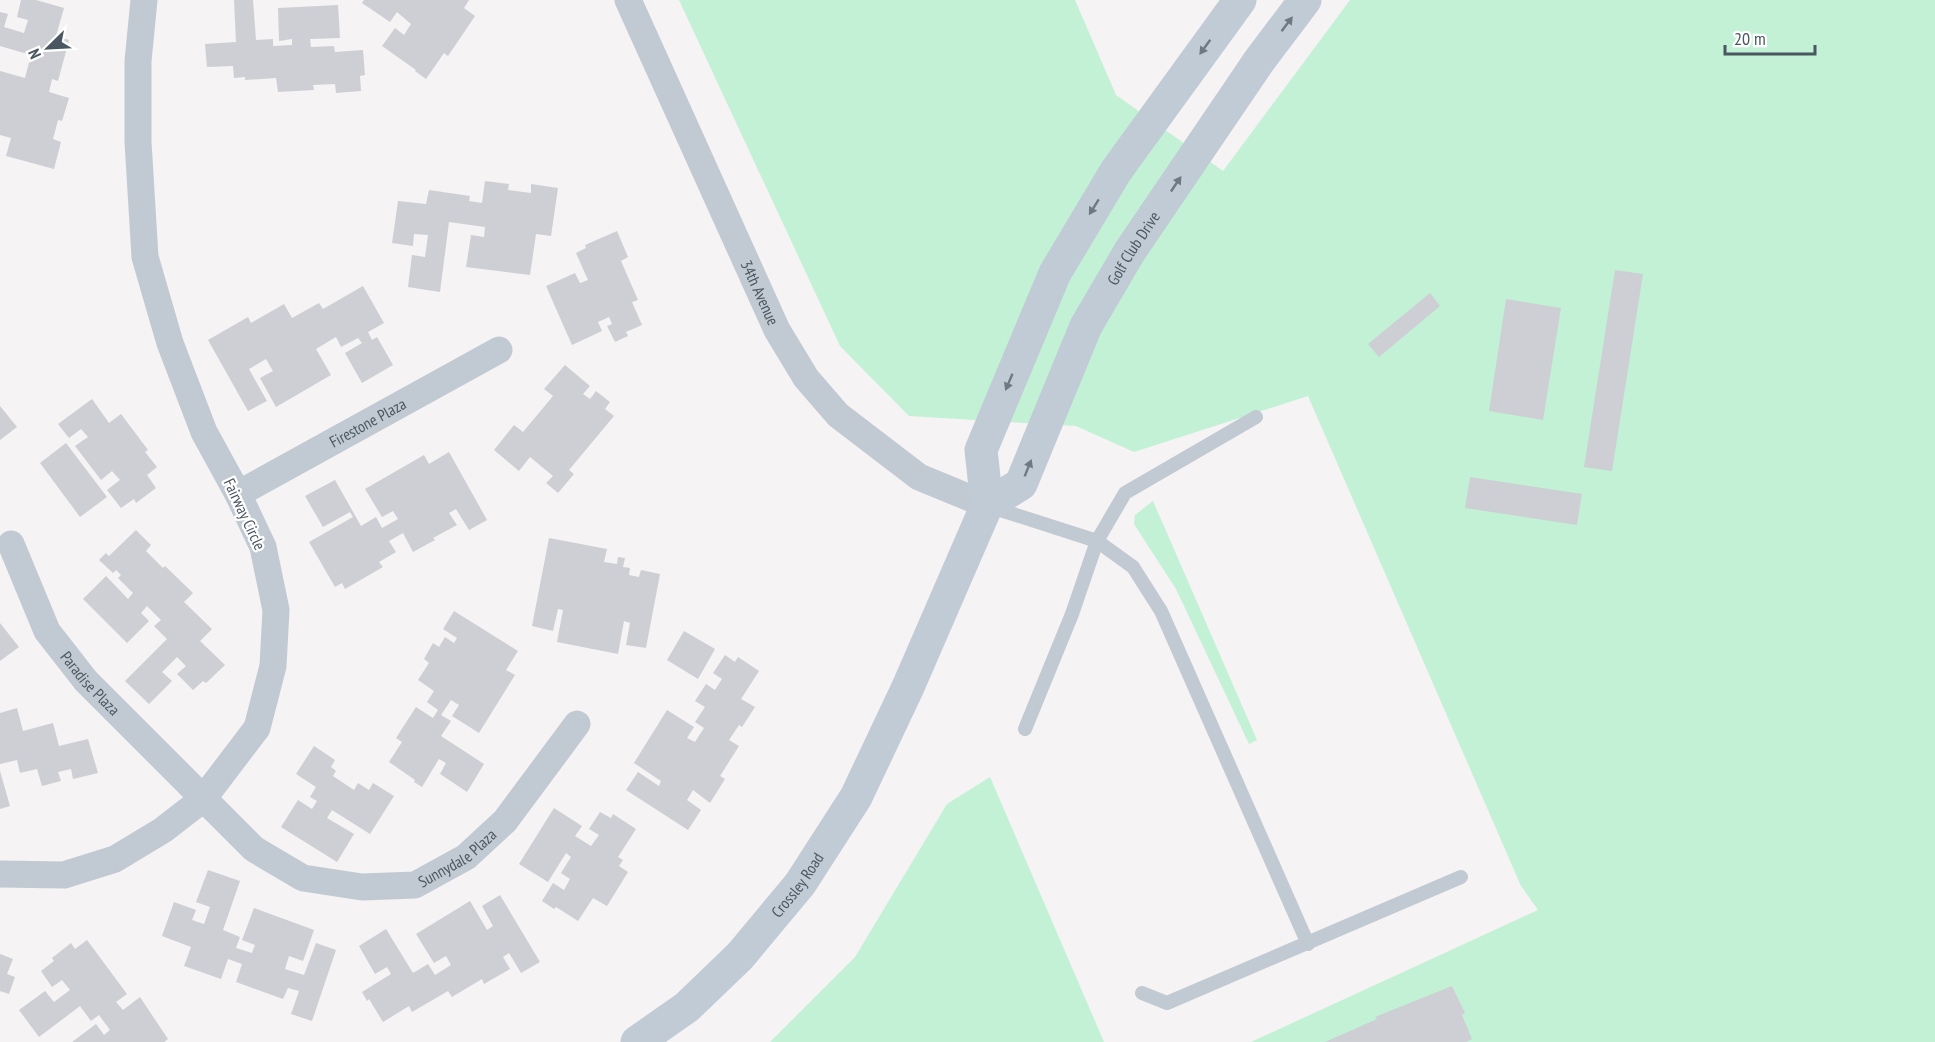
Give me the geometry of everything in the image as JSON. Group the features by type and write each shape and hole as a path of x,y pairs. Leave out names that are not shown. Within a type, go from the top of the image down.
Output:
{"street":[{"name":"Fairway Circle","path":"0,874 64,875 115,859 163,831 202,799 257,728 273,666 276,610 263,547 238,494 204,432 170,343 145,256 138,142 138,61 144,0"},
{"name":"34th Avenue","path":"628,0 777,330 806,378 838,414 919,477 987,505"},
{"path":"987,505 981,450 1055,273 1116,171 1240,0"},
{"name":"Golf Club Drive","path":"987,505 1021,484 1086,326 1130,251 1259,61 1305,0"},
{"name":"Firestone Plaza","path":"238,494 499,350"},
{"name":"Crossley Road","path":"637,1042 687,1007 740,956 800,884 856,797 908,687 987,505"},
{"name":"Paradise Plaza","path":"11,544 47,631 86,681 202,799"},
{"name":"Sunnydale Plaza","path":"202,799 254,849 303,878 362,887 415,885 466,857 505,821 577,724"}],"lane":[{"path":"1024,729 1072,614 1096,541 1125,493 1256,417"},
{"path":"987,505 1096,541 1133,567 1161,610 1308,944"},
{"path":"1142,993 1167,1003 1461,877"}],"green space":[{"path":"679,0 1075,0 1116,95 1223,171 1350,0 1935,0 1935,1042 1251,1042 1538,910 1521,886 1308,396 1134,452 1076,426 909,416 840,346"},
{"path":"1153,501 1257,740 1249,744 1176,589 1134,524 1135,515"},
{"path":"990,777 1104,1042 770,1042 855,957 947,804"}],"building":[{"path":"21,0 36,0 64,8 56,36 69,40 58,81 52,79 49,92 69,98 62,121 58,120 53,139 61,142 54,169 6,156 11,138 0,135 0,71 25,78 31,55 0,46 0,12 8,14 4,27 24,33 28,20 17,17"},
{"path":"234,0 253,0 256,40 273,39 273,46 292,45 292,39 279,41 278,8 338,5 340,38 310,39 311,47 334,46 335,52 363,50 365,75 360,76 361,91 336,93 335,84 313,85 314,90 278,92 276,78 245,80 245,77 234,78 233,66 207,67 205,44 236,42"},
{"path":"364,0 469,0 464,8 475,16 448,56 444,53 426,79 382,46 395,28 404,35 411,24 397,12 390,22 362,3"},
{"path":"485,181 509,184 508,190 531,193 531,184 558,188 551,236 536,234 530,275 466,267 471,235 484,237 485,227 449,222 440,292 408,287 412,255 425,257 428,235 414,234 413,246 392,243 398,201 426,204 429,190 470,196 469,201 482,203"},
{"path":"617,231 628,257 621,261 638,300 632,302 642,325 626,332 628,336 615,342 607,326 612,324 609,317 598,322 602,331 572,345 546,286 575,273 580,283 588,280 576,253 586,248 585,245"},
{"path":"1615,270 1643,274 1612,471 1584,467"},
{"path":"363,286 384,323 368,332 372,340 377,337 393,365 362,383 345,353 362,343 358,338 341,347 336,337 316,349 331,375 276,407 260,378 273,371 266,359 249,369 267,401 248,411 208,340 248,317 251,323 284,304 292,318 319,303 323,309"},
{"path":"1430,293 1440,306 1379,357 1368,344"},
{"path":"1506,299 1561,308 1543,420 1489,411"},
{"path":"565,365 590,386 583,394 590,399 596,391 610,402 605,409 614,416 569,470 574,474 558,493 546,483 553,476 530,457 519,471 494,450 514,425 523,432 553,396 544,389"},
{"path":"92,399 109,423 121,414 148,450 145,452 157,467 147,475 156,488 136,503 134,499 121,508 107,490 120,480 112,471 101,480 75,446 88,437 81,429 69,438 58,424"},
{"path":"0,406 17,427 0,440"},
{"path":"66,443 107,497 80,517 40,463"},
{"path":"449,452 487,520 469,530 456,509 449,513 457,525 433,538 435,540 413,552 403,533 389,541 396,552 379,562 383,567 345,589 342,583 335,587 309,542 353,517 350,512 323,527 305,496 335,480 361,526 376,517 382,528 398,519 393,511 382,517 365,489 424,455 429,464"},
{"path":"1470,477 1582,494 1577,525 1465,508"},
{"path":"136,530 151,545 146,551 193,593 184,602 212,629 200,641 225,665 206,683 203,681 193,690 177,674 186,666 177,657 162,672 172,681 149,704 125,681 167,639 154,626 161,620 147,606 141,613 149,621 127,643 83,599 106,576 128,599 133,593 118,578 121,575 116,570 113,573 99,560 106,553 109,556"},
{"path":"549,538 607,549 604,562 617,564 618,557 625,558 623,567 630,568 629,575 639,577 641,570 660,574 646,648 626,645 630,623 624,621 618,654 557,642 563,610 558,609 553,631 532,626"},
{"path":"454,611 518,651 506,670 515,675 479,733 452,716 459,705 451,700 441,715 451,721 441,736 484,764 467,792 440,774 446,763 439,759 422,787 389,762 402,742 396,738 416,707 433,718 438,710 427,702 434,691 418,680 429,663 424,659 433,643 439,647 445,637 454,643 457,638 443,629"},
{"path":"0,623 19,647 0,661"},
{"path":"684,631 715,649 698,679 667,660"},
{"path":"725,655 735,662 738,657 759,671 741,699 755,707 742,727 739,725 729,740 739,746 720,776 725,779 710,803 693,790 687,800 701,810 688,830 626,790 638,772 659,786 661,781 634,763 667,710 694,727 687,738 695,742 704,728 695,722 705,707 695,701 706,684 715,690 722,679 713,673"},
{"path":"17,708 23,731 53,723 59,746 88,739 98,773 73,779 71,769 58,772 61,781 42,786 37,769 20,773 17,760 0,764 0,713"},
{"path":"314,746 335,760 331,767 336,771 333,776 354,790 358,783 369,790 373,783 394,796 370,834 332,810 327,818 354,834 337,862 281,827 298,800 312,809 317,801 310,797 316,787 296,774"},
{"path":"0,771 10,806 0,809"},
{"path":"554,808 582,826 575,836 591,846 599,835 589,829 600,812 611,818 613,814 636,829 618,857 623,860 619,866 628,872 607,906 593,898 578,921 542,901 553,883 564,890 570,879 561,873 571,857 566,853 548,882 519,864"},
{"path":"208,870 240,881 223,930 240,937 236,948 252,953 255,945 242,940 254,908 314,930 303,961 289,956 285,969 304,975 316,943 336,950 312,1021 291,1014 299,991 288,988 283,999 236,982 242,964 228,959 221,979 184,966 191,947 162,936 174,902 196,910 192,920 204,924 210,907 196,902"},
{"path":"500,895 540,962 521,973 509,953 503,957 510,969 484,984 482,979 452,997 448,991 412,1012 409,1006 383,1022 362,992 391,974 387,967 375,974 359,946 386,929 413,973 428,964 435,975 451,965 446,956 434,963 416,934 470,901 487,930 493,926 482,906"},
{"path":"87,940 127,994 116,1002 123,1010 140,997 168,1039 164,1042 72,1042 96,1024 104,1035 110,1030 99,1015 91,1021 80,1006 39,1037 19,1010 45,991 54,1002 70,990 62,980 52,987 41,971 54,961 52,958 71,943 75,949"},
{"path":"0,954 13,959 7,974 15,977 9,994 0,991"},
{"path":"1452,986 1465,1013 1462,1015 1472,1039 1466,1042 1325,1042 1377,1019 1375,1017"}]}
